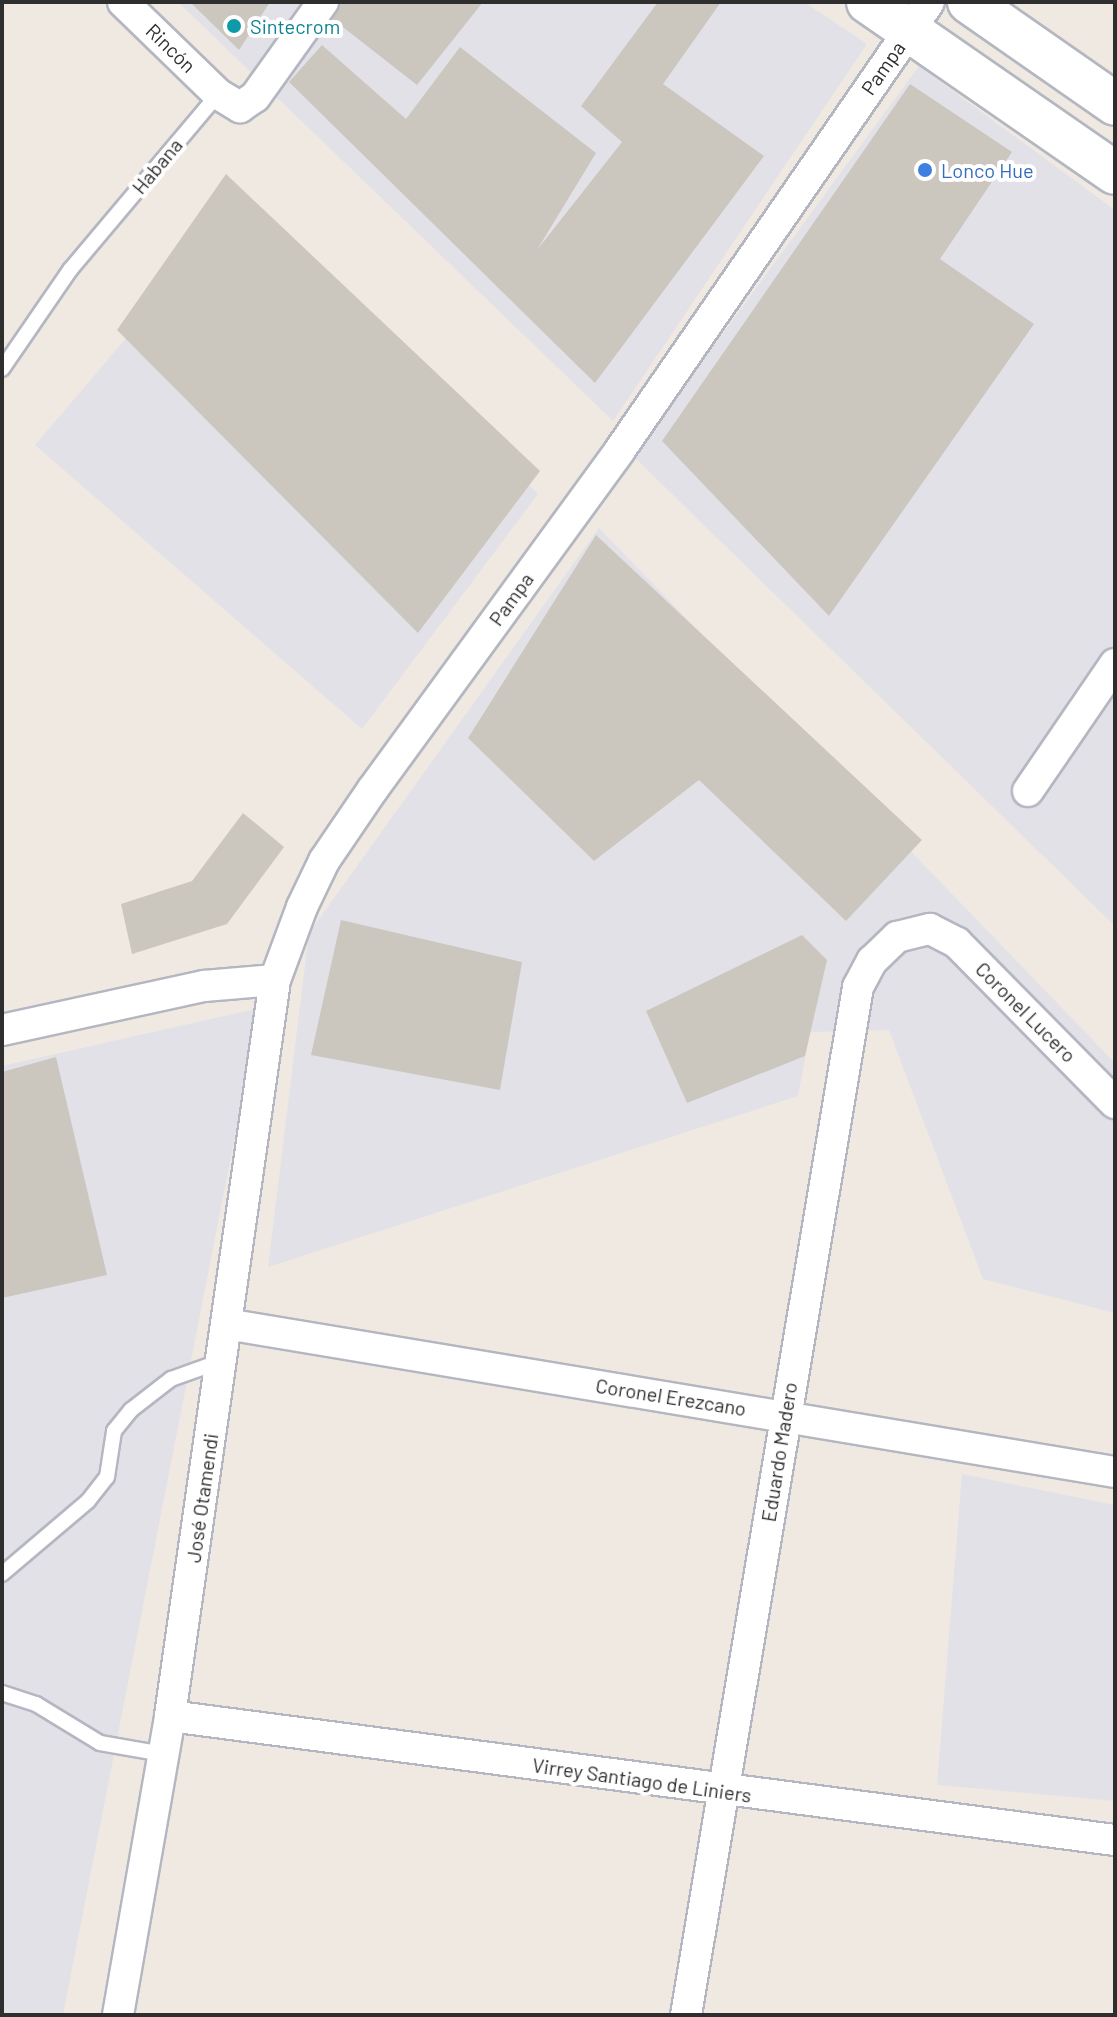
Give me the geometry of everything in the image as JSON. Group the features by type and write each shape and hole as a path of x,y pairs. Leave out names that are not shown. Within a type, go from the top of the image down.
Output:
{"main road":[{"path":"868,2 919,16 1114,169"},
{"path":"969,2 1115,104"}],"street":[{"name":"Rincón","path":"123,2 218,94"},
{"path":"218,94 233,106 247,104 323,2"},
{"name":"Pampa","path":"275,980 324,861 620,450 919,16"},
{"path":"1028,791 1115,664"},
{"name":"Coronel Lucero","path":"930,929 957,943 1115,1103"},
{"name":"Eduardo Madero","path":"686,2015 858,987 872,961 897,937 930,929"},
{"path":"2,1030 204,986 275,980"},
{"name":"José Otamendi","path":"118,2015 170,1716 275,980"},
{"name":"Coronel Erezcano","path":"226,1324 1115,1472"},
{"name":"Virrey Santiago de Liniers","path":"170,1716 1115,1840"}],"lane":[{"name":"Habana","path":"2,369 70,270 218,94"},
{"path":"2,1574 88,1501 107,1477 114,1431 131,1410 171,1379 221,1361"},
{"path":"2,1693 36,1704 100,1743 163,1754"}],"shaded area":[{"path":"178,2 804,2 867,44 613,421"},
{"path":"919,66 1115,210 1115,926 633,456"},
{"path":"244,200 538,494 362,729 35,445"},
{"path":"599,528 1115,1063 1115,1313 983,1279 889,1030 810,1032 798,1096 268,1267 309,933"},
{"path":"260,1008 63,2015 2,2015 2,1066"},
{"path":"962,1474 1115,1505 1115,1801 937,1785"}],"building":[{"name":"Sintecrom","path":"190,2 270,2 239,50"},
{"path":"342,2 483,2 417,85 330,17"},
{"path":"658,2 721,2 663,84 764,156 595,383 289,82 322,45 406,119 460,47 596,153 537,250 622,142 581,106"},
{"path":"910,84 1012,152 940,259 1034,324 829,616 662,441"},
{"path":"226,174 540,471 418,633 117,330"},
{"path":"596,535 922,840 846,921 699,780 594,861 468,738"},
{"path":"243,813 284,847 227,924 132,954 121,904 192,881"},
{"path":"341,920 522,962 500,1090 311,1055"},
{"path":"802,935 827,960 805,1056 687,1103 646,1011"},
{"path":"56,1057 107,1275 2,1298 2,1072"}],"place":[{"name":"Sintecrom","path":"234,26"},
{"name":"Lonco Hue","path":"925,170"}]}
